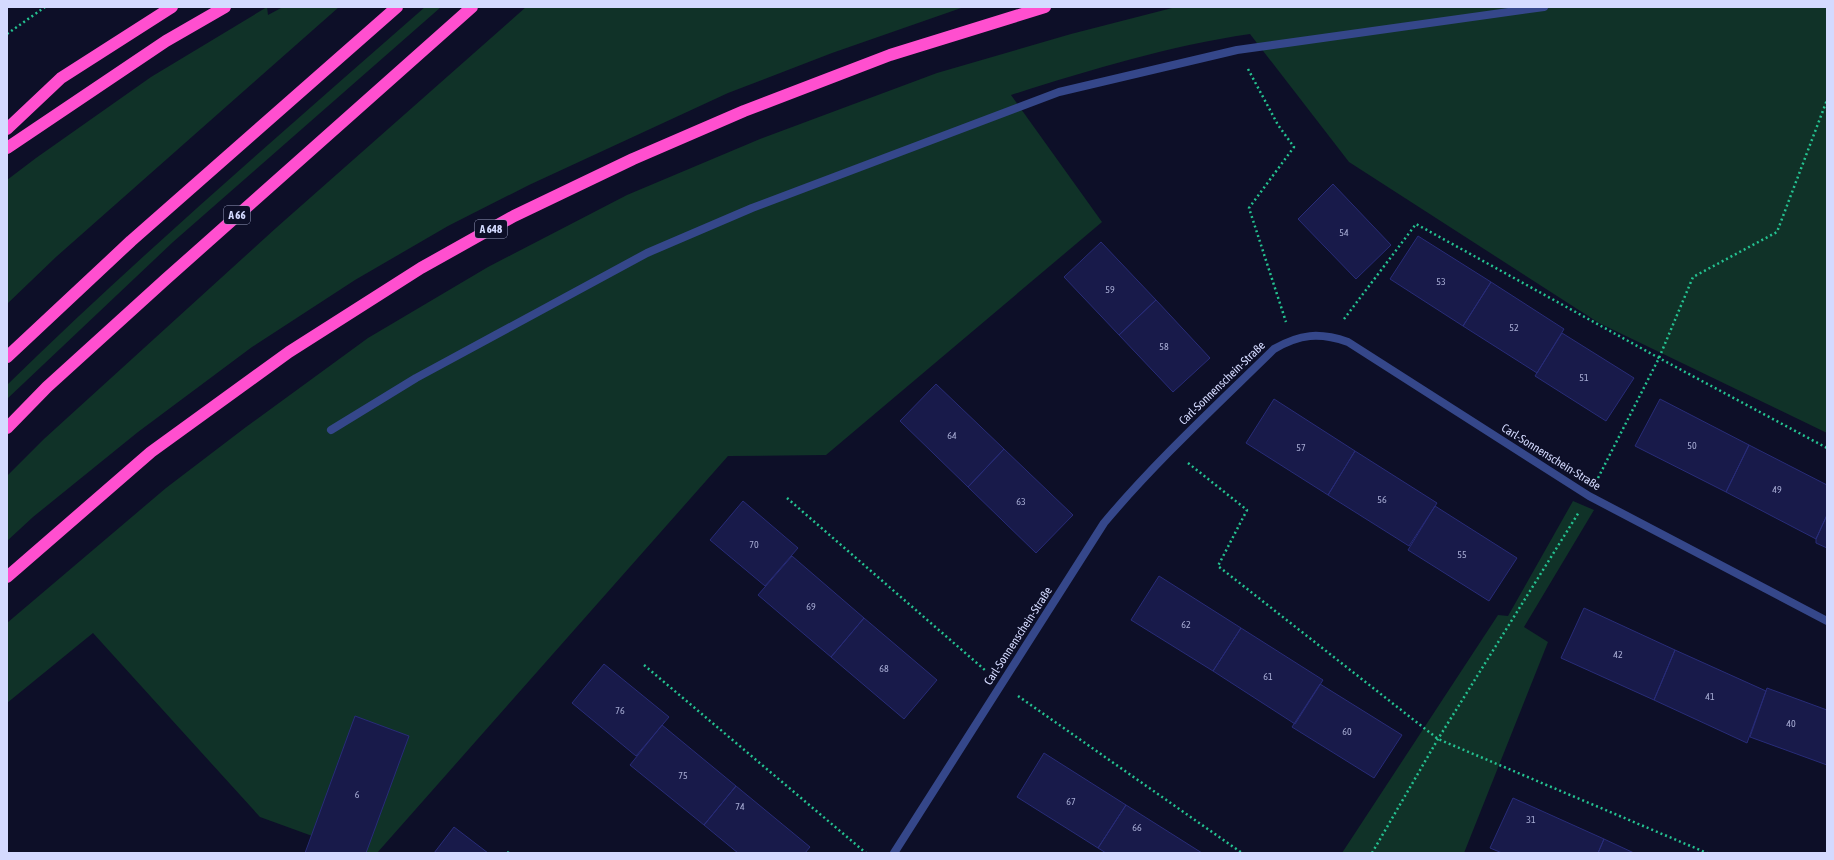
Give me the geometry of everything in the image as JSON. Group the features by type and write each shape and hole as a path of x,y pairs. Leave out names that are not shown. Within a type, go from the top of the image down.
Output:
{"highway":[{"path":"7,129 61,78 172,7"},
{"path":"7,148 166,41 225,7"},
{"path":"7,357 131,240 397,7"},
{"name":"A 66","path":"7,428 47,387 154,290 472,7"},
{"name":"A 648","path":"7,576 152,452 289,352 421,268 514,216 633,159 744,111 890,55 1045,7"}],"street":[{"path":"331,430 416,378 647,253 752,208 1059,92 1237,50 1544,7"},
{"name":"Carl-Sonnenschein-Straße","path":"894,853 1104,523 1128,495 1274,349 1292,339 1312,335 1331,336 1348,342 1589,496 1827,621"}],"path":[{"path":"7,34 45,7"},
{"path":"1237,50 1278,126 1294,147 1249,208 1292,339"},
{"path":"1372,853 1438,739 1589,496 1659,358 1693,277 1777,232 1827,100"},
{"path":"1331,336 1416,224 1659,358 1827,448"},
{"path":"1172,450 1247,510 1218,566 1438,739 1707,853"},
{"path":"787,498 1001,684 1242,853"},
{"path":"644,665 866,853"}],"green space":[{"path":"267,7 268,15 283,7 339,7 56,257 7,304 7,180 151,77"},
{"path":"425,7 441,7 173,242 7,399 7,385 109,288 161,240"},
{"path":"526,7 964,7 832,53 728,93 529,185 448,226 355,280 252,347 138,432 33,517 7,541 7,476 44,439 276,228"},
{"path":"1176,7 1827,7 1827,433 1599,323 1349,162 1250,34 1159,52 1011,95 1102,222 826,455 728,456 377,853 359,853 260,817 93,633 7,703 7,623 166,488 246,427 368,338 488,267 627,195 760,139 937,73 1071,34"},
{"path":"1573,501 1594,510 1524,627 1548,642 1464,853 1342,853 1498,615 1508,616"}],"building":[{"path":"1333,184 1391,245 1356,279 1298,219"},
{"path":"1418,236 1491,282 1463,326 1390,279"},
{"path":"1101,242 1156,300 1119,335 1064,277"},
{"path":"1491,282 1564,329 1537,373 1463,326"},
{"path":"1156,300 1210,358 1173,392 1119,335"},
{"path":"1562,333 1634,378 1606,421 1535,376"},
{"path":"936,384 1004,449 968,487 900,421"},
{"path":"1274,399 1355,451 1328,495 1246,443"},
{"path":"1660,399 1749,445 1726,492 1635,446"},
{"path":"1749,445 1827,485 1827,515 1816,539 1726,492"},
{"path":"1004,449 1073,515 1036,553 968,487"},
{"path":"1355,451 1437,503 1409,546 1328,495"},
{"path":"743,501 798,548 765,586 710,540"},
{"path":"1435,506 1517,558 1489,601 1408,550"},
{"path":"1827,515 1827,548 1816,543 1816,539"},
{"path":"792,556 864,618 831,657 758,595"},
{"path":"1159,576 1241,628 1213,671 1131,620"},
{"path":"1584,608 1675,650 1654,700 1561,658"},
{"path":"864,618 937,680 904,719 831,657"},
{"path":"1241,628 1323,680 1295,724 1213,671"},
{"path":"1675,650 1766,691 1747,743 1654,700"},
{"path":"604,664 669,717 636,756 572,703"},
{"path":"1320,684 1402,735 1374,778 1292,727"},
{"path":"1767,688 1827,710 1827,765 1750,737"},
{"path":"355,716 409,736 366,853 305,853"},
{"path":"662,725 736,786 704,825 630,765"},
{"path":"1044,753 1126,805 1098,848 1017,797"},
{"path":"736,786 810,847 805,853 738,853 704,825"},
{"path":"1513,798 1604,839 1598,853 1502,853 1490,848"},
{"path":"1126,805 1202,853 1106,853 1098,848"},
{"path":"454,827 488,853 434,853"},
{"path":"1604,839 1634,853 1598,853"}]}
